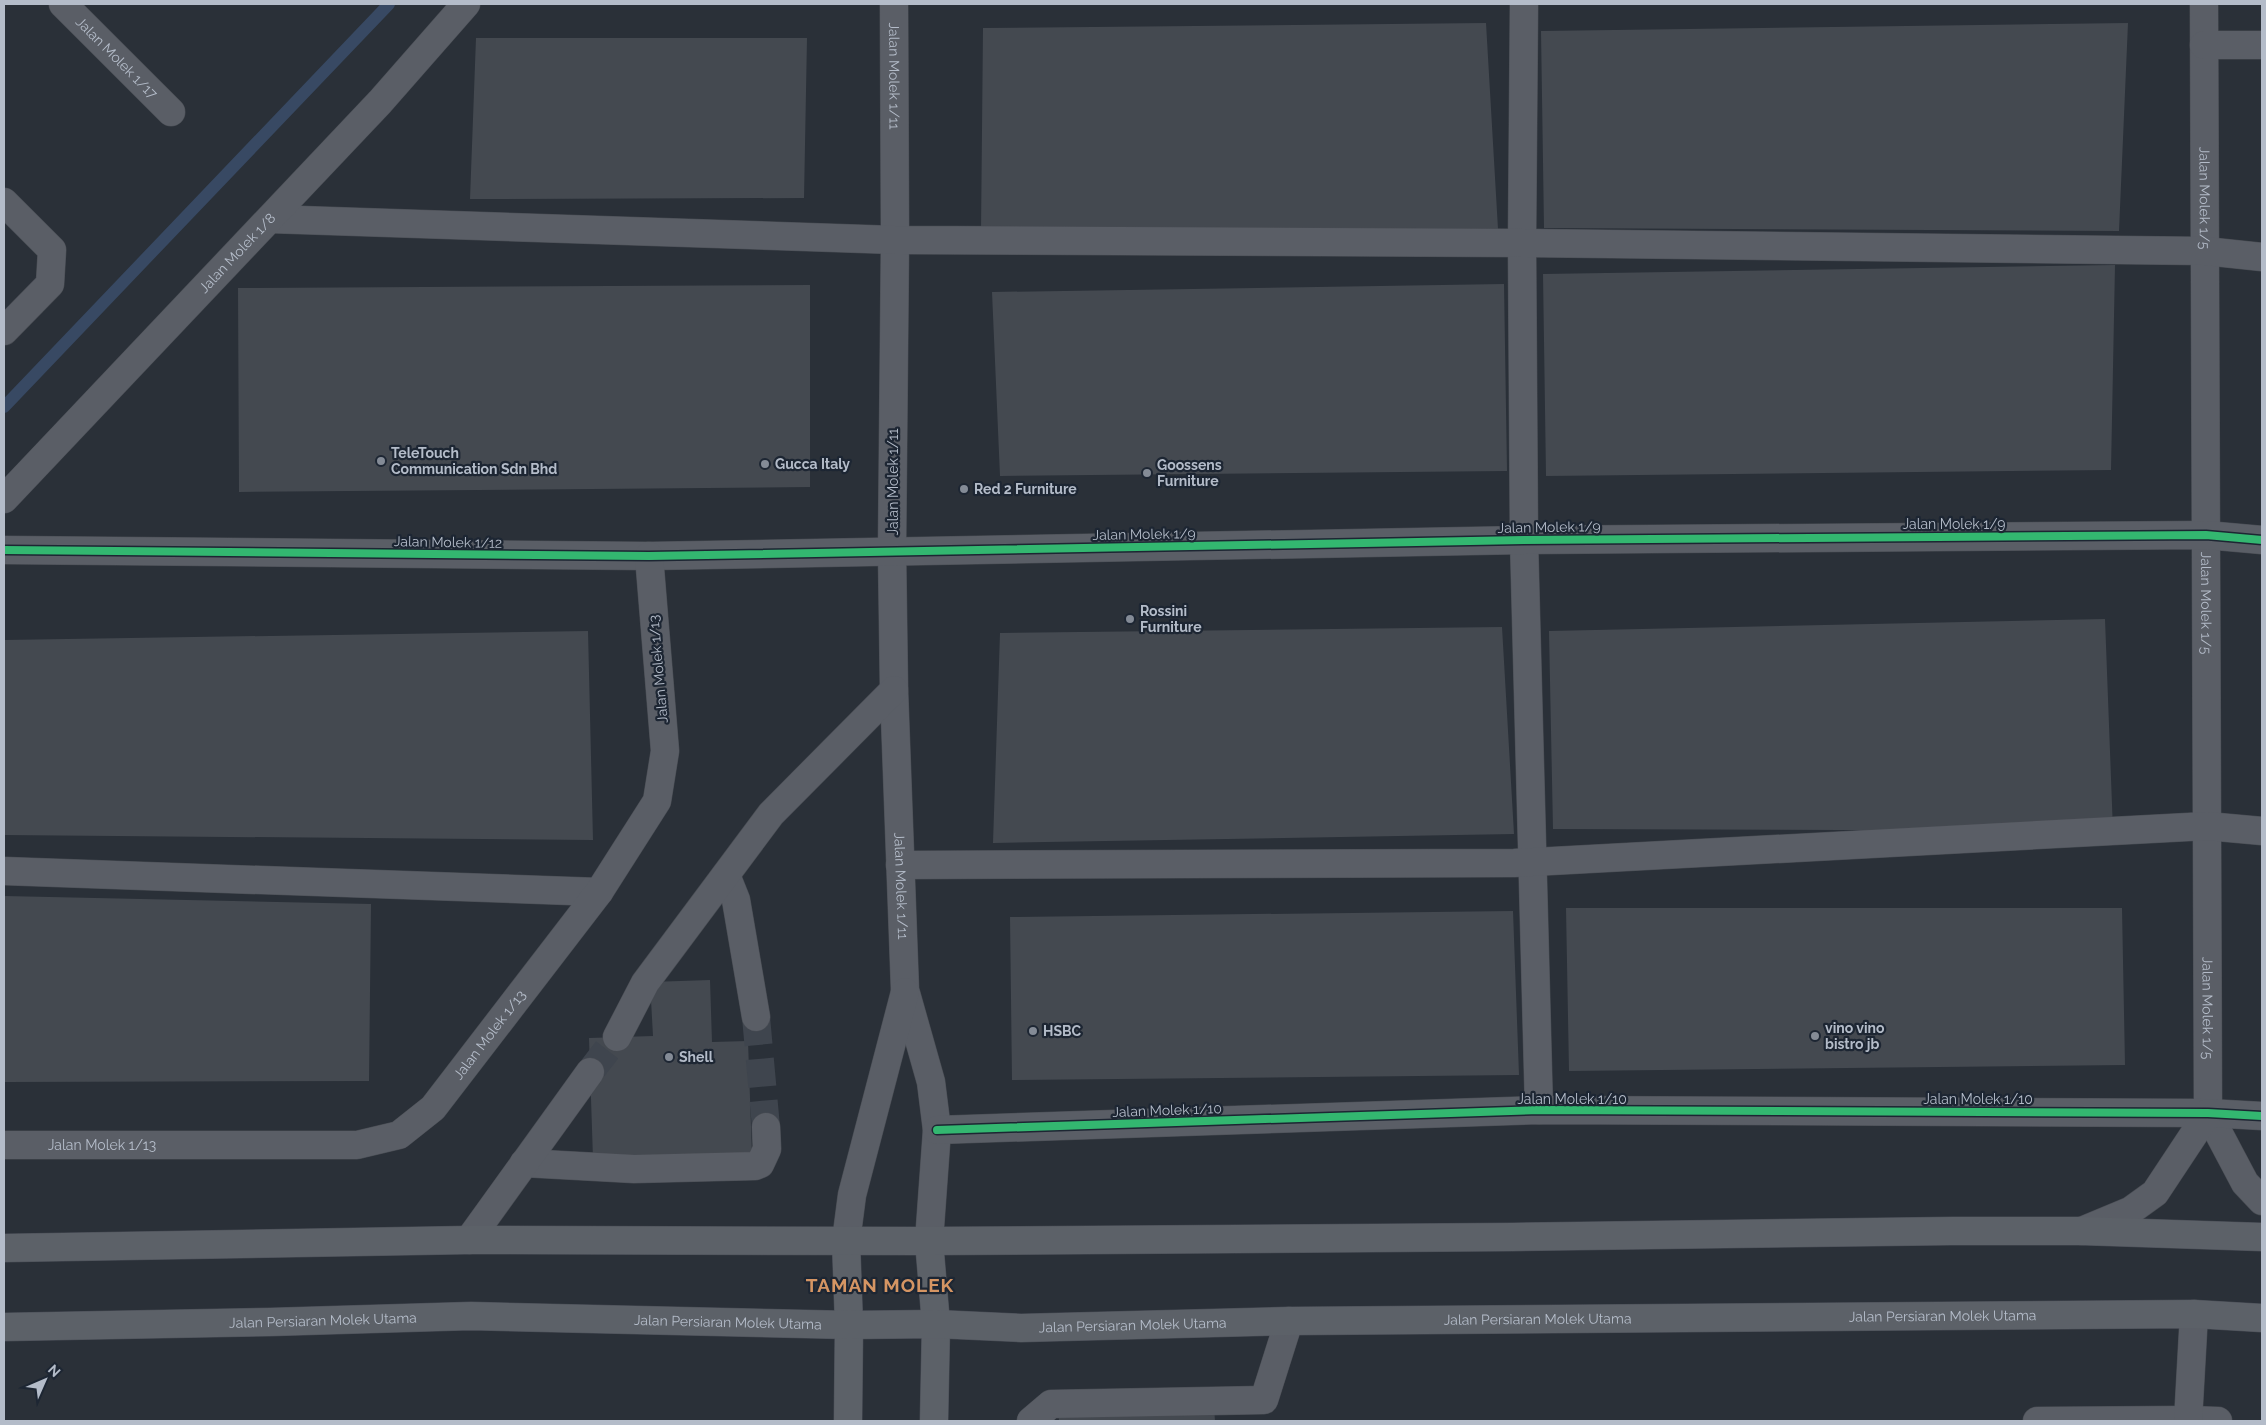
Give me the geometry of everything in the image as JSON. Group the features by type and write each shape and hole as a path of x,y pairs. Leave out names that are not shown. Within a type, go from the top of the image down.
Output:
{"main road":[{"path":"4,1248 469,1240 929,1241 2082,1231 2262,1237"},
{"path":"846,1241 849,1325 848,1421"},
{"path":"929,1241 936,1324 934,1421"},
{"name":"Jalan Persiaran Molek Utama","path":"4,1327 471,1316 849,1325 936,1324 1021,1328 1289,1321 2194,1314 2262,1318"}],"street":[{"name":"Jalan Molek 1/17","path":"63,4 171,112"},
{"name":"Jalan Molek 1/8","path":"4,499 380,102 466,4"},
{"name":"Jalan Molek 1/11","path":"894,4 895,240 892,551 894,690 905,990 931,1082 937,1130 929,1241"},
{"path":"1524,4 1522,243 1524,540 1539,1110"},
{"name":"Jalan Molek 1/5","path":"2204,4 2208,1112 2245,1183 2262,1201"},
{"path":"2204,46 2262,45"},
{"path":"4,202 52,250 50,284 4,331"},
{"path":"270,219 895,240 1522,243 2205,251 2262,257"},
{"name":"Jalan Molek 1/9","path":"892,551 1524,540 2206,535 2262,540"},
{"name":"Jalan Molek 1/12","path":"4,550 649,556 892,551"},
{"name":"Jalan Molek 1/13","path":"4,1145 356,1145 399,1135 433,1108 599,892 657,802 665,751 649,556"},
{"path":"617,1037 646,983 771,814 894,690"},
{"path":"900,865 1532,862 2207,826 2262,830"},
{"path":"4,871 599,892"},
{"path":"726,875 736,900 756,1017"},
{"name":"Jalan Molek 1/11","path":"846,1241 852,1195 905,990"},
{"path":"469,1240 590,1072"},
{"name":"Jalan Molek 1/10","path":"937,1130 1539,1110 2208,1112 2262,1116"},
{"path":"2082,1231 2130,1211 2155,1193 2208,1112"},
{"path":"524,1163 634,1169 756,1166 760,1164 767,1149 766,1127"},
{"path":"2188,1420 2194,1314"},
{"path":"1031,1421 1051,1404 1263,1411 1289,1321"},
{"path":"2037,1421 2218,1421"}],"building":[{"path":"1486,23 1498,229 981,231 983,28"},
{"path":"2128,23 2119,231 1544,228 1541,31"},
{"path":"476,38 807,38 804,198 470,199"},
{"path":"2115,265 2111,470 1546,476 1543,274"},
{"path":"1504,284 1507,471 1000,476 992,292"},
{"path":"810,285 810,487 239,492 238,288"},
{"path":"2105,619 2113,831 1553,829 1549,631"},
{"path":"1502,627 1514,834 993,843 1000,633"},
{"path":"588,631 593,840 4,835 4,640"},
{"path":"4,896 371,904 369,1081 4,1082"},
{"path":"1566,908 2122,908 2125,1065 1569,1071"},
{"path":"1513,911 1519,1075 1012,1080 1010,917"},
{"name":"Shell","path":"710,980 712,1042 748,1041 752,1155 593,1159 589,1038 653,1036 650,982"},
{"path":"1214,1407 1215,1421 1059,1421 1058,1408"}],"waterway":[{"path":"4,407 389,4"}],"tunnel":[{"path":"756,1017 766,1127"},
{"path":"590,1072 617,1037"}],"cycle path":[{"path":"4,550 649,556 1524,540 2206,535 2262,540"},
{"path":"937,1130 1539,1110 2208,1113 2262,1116"}],"place":[{"name":"TeleTouch Communication Sdn Bhd","path":"381,461"},
{"name":"Gucca Italy","path":"765,464"},
{"name":"Goossens Furniture","path":"1147,473"},
{"name":"Red 2 Furniture","path":"964,489"},
{"name":"Rossini Furniture","path":"1130,619"},
{"name":"HSBC","path":"1033,1031"},
{"name":"vino vino bistro jb","path":"1815,1036"},
{"name":"Shell","path":"669,1057"}],"district":[{"name":"TAMAN MOLEK","path":"880,1285"}]}
